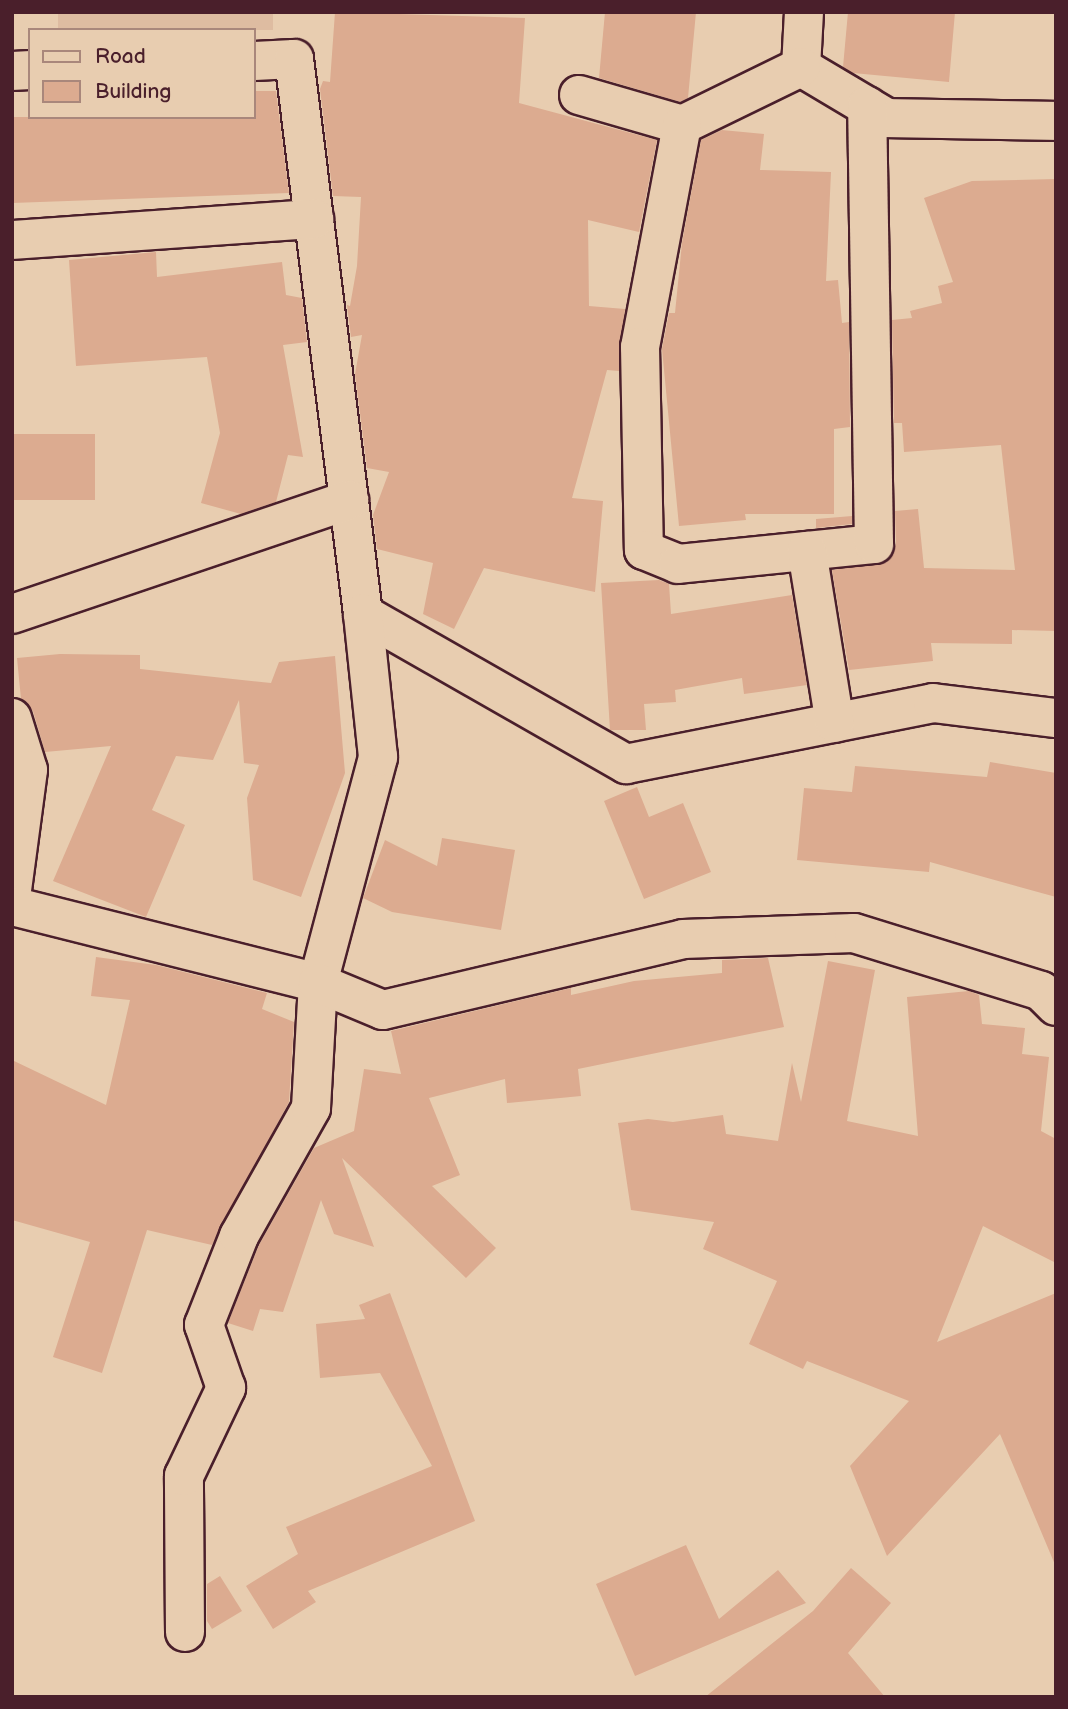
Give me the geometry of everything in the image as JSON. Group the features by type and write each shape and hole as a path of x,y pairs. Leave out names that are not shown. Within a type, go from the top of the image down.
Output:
{"street":[{"path":"801,67 804,12"},
{"path":"185,1632 184,1476 226,1388 204,1325 239,1236 311,1108 317,983 377,757 363,614 294,59 256,61"},
{"path":"801,67 887,118 1056,121"},
{"path":"579,95 682,125 801,67"},
{"path":"682,125 640,347 644,550 678,565 874,544 867,106"},
{"path":"12,240 314,219"},
{"path":"12,614 349,500"},
{"path":"807,551 835,723"},
{"path":"363,614 626,764 933,703 1056,718"},
{"path":"12,718 28,770 16,835 12,890"},
{"path":"12,906 317,983 383,1010 683,939 854,933 1041,991 1056,1006"}],"shaded area":[{"path":"58,12 273,12 273,30 58,28"}],"building":[{"path":"335,12 525,18 519,103 657,140 639,232 588,220 589,306 625,309 619,371 607,370 572,498 603,501 595,592 484,568 454,629 423,614 433,563 377,549 373,515 389,472 367,468 355,374 362,335 351,337 347,305 350,306 357,266 361,197 333,196 320,89 323,81 330,82"},
{"path":"605,12 696,12 688,98 680,102 599,78"},
{"path":"848,12 955,12 949,82 853,73 843,67"},
{"path":"256,91 276,91 289,193 12,203 12,117 256,119"},
{"path":"722,130 764,134 760,170 831,172 826,281 838,280 842,323 849,322 850,427 834,429 834,514 745,514 746,520 679,526 662,349 669,313 675,313 682,243 701,140"},
{"path":"1056,179 1056,631 1012,630 1012,644 931,643 933,661 849,670 832,570 887,562 896,544 895,511 918,509 924,568 1015,570 1001,445 904,452 902,423 894,423 892,320 912,318 910,311 942,303 938,286 953,282 924,198 972,181"},
{"path":"156,252 157,277 282,262 286,295 302,298 307,342 283,345 303,457 288,455 276,502 241,514 201,503 220,433 207,357 76,366 69,260"},
{"path":"12,434 95,434 95,500 12,500"},
{"path":"852,516 852,524 816,528 816,519"},
{"path":"659,580 669,584 671,614 792,595 807,685 744,694 742,678 675,690 676,702 644,704 646,730 610,730 601,583"},
{"path":"60,654 140,655 140,669 271,683 279,662 335,656 345,773 301,897 253,880 247,798 259,765 244,763 239,700 213,760 176,756 152,810 185,825 146,917 53,881 111,746 45,752 33,711 21,699 17,658"},
{"path":"990,762 1056,773 1056,897 930,862 929,872 797,860 804,788 852,792 855,766 987,777"},
{"path":"637,787 649,817 683,803 711,872 644,899 604,801"},
{"path":"442,838 515,850 501,930 392,912 363,898 385,840 437,866"},
{"path":"96,957 156,965 267,993 262,1009 294,1022 289,1102 212,1245 147,1230 102,1373 53,1357 90,1242 12,1220 12,1060 106,1105 130,1000 91,996"},
{"path":"768,958 784,1027 578,1069 581,1096 507,1103 505,1079 429,1098 460,1175 432,1186 496,1248 466,1278 342,1158 374,1247 334,1234 321,1200 283,1312 260,1309 253,1331 228,1323 259,1245 314,1148 354,1131 364,1069 401,1074 391,1031 571,988 571,995 634,981 722,973 722,960"},
{"path":"828,961 875,970 847,1121 918,1136 907,997 969,991 979,995 982,1024 1025,1028 1022,1054 1049,1057 1041,1131 1056,1139 1056,1263 983,1226 937,1342 1056,1293 1056,1567 1000,1434 887,1556 850,1466 909,1401 807,1361 803,1369 749,1344 777,1281 703,1249 714,1222 631,1210 618,1123 648,1119 673,1122 723,1115 726,1134 778,1141 792,1063 801,1102"},
{"path":"390,1293 475,1521 308,1591 316,1602 273,1629 246,1586 298,1554 286,1527 432,1466 380,1373 320,1378 316,1324 365,1319 359,1305"},
{"path":"686,1545 719,1619 778,1570 806,1603 635,1676 596,1584"},
{"path":"851,1568 891,1603 848,1653 885,1697 705,1697 813,1611"},
{"path":"220,1576 242,1611 212,1629 207,1621 207,1584"}]}
